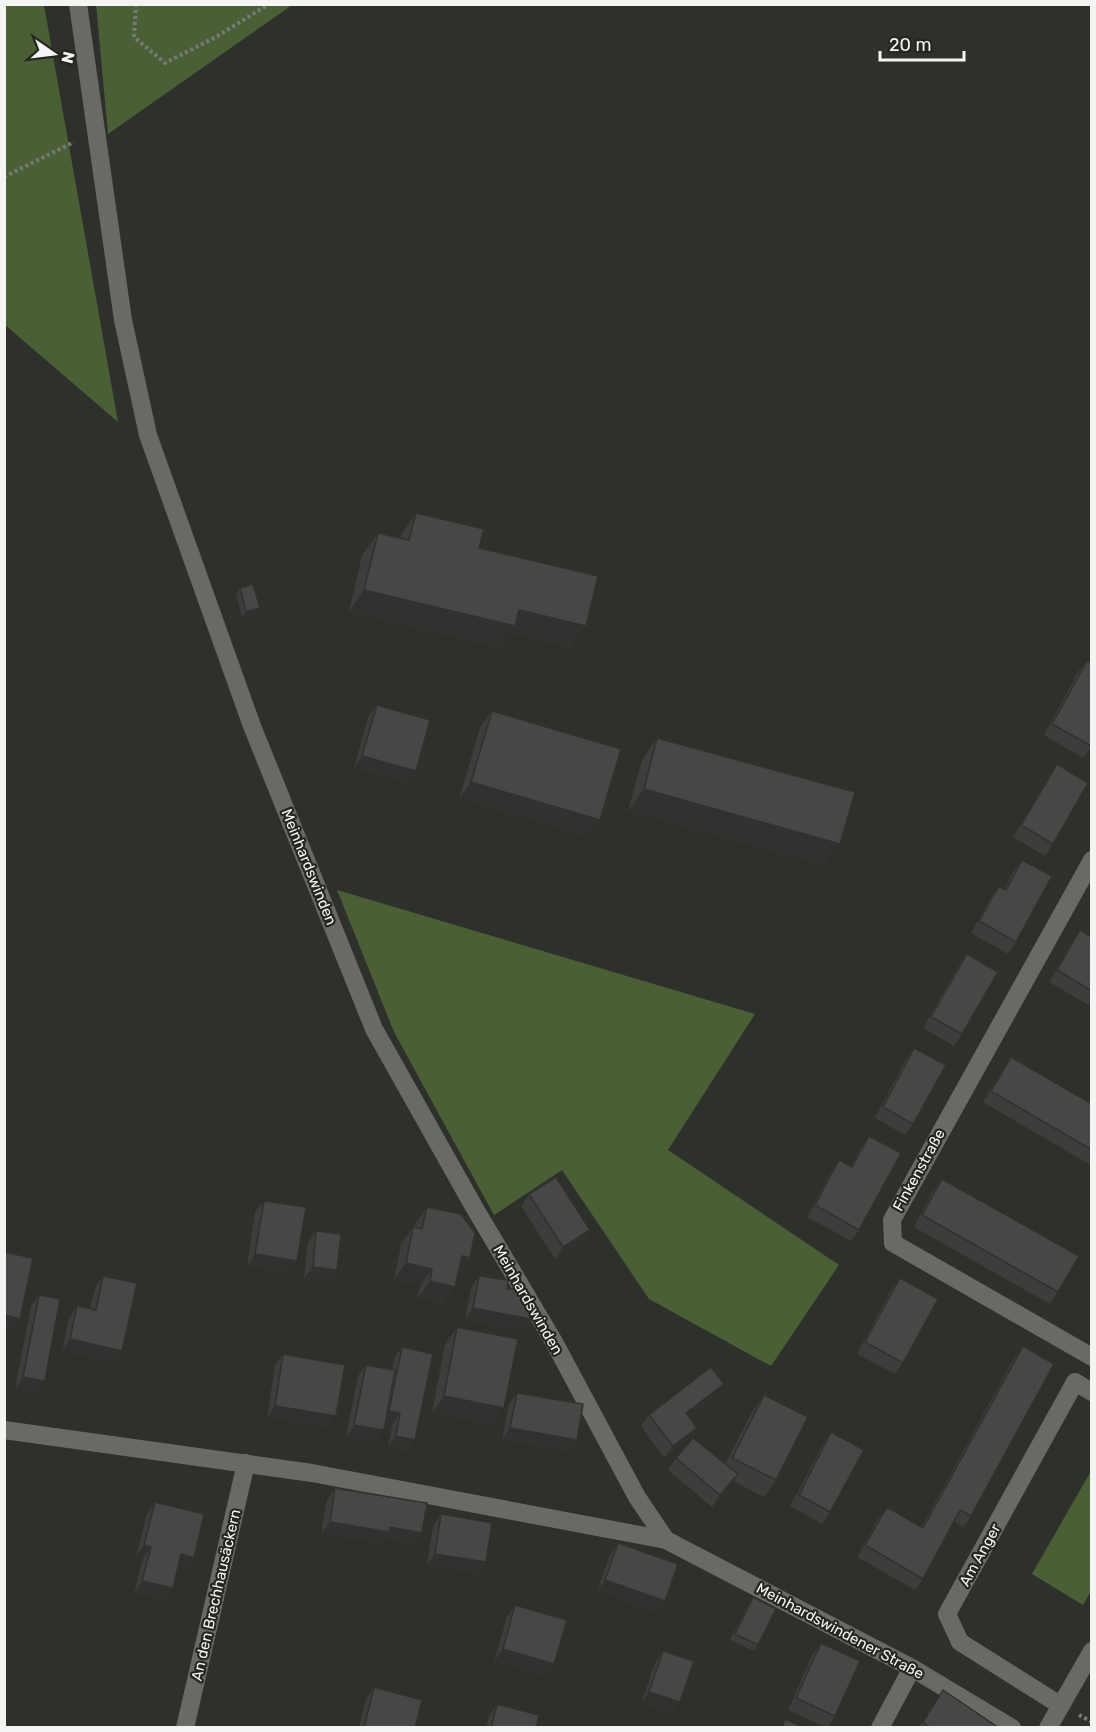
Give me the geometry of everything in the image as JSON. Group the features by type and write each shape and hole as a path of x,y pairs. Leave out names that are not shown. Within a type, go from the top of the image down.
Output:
{"street":[{"name":"Meinhardswinden","path":"78,4 123,320 148,435 252,726 374,1029 474,1208 554,1342 638,1497 666,1540"},
{"name":"Finkenstraße","path":"1075,1382 1092,1357 893,1243 892,1220 1089,871"},
{"path":"1075,1382 1092,1392"},
{"name":"Am Anger","path":"1060,1705 960,1642 947,1614 1075,1382"},
{"path":"4,1430 312,1473 666,1540"},
{"name":"An den Brechhausäckern","path":"185,1728 246,1463"},
{"name":"Meinhardswindener Straße","path":"666,1540 912,1668 1012,1728"},
{"path":"1048,1728 1092,1651"},
{"path":"880,1728 912,1668"}],"path":[{"path":"136,4 134,37 165,63 216,37 268,4"},
{"path":"4,177 96,130"}],"green space":[{"path":"5,4 44,5 118,422 5,325"},
{"path":"96,4 292,4 292,5 108,134"},
{"path":"337,890 755,1014 668,1150 839,1265 771,1366 649,1299 562,1170 494,1215 394,1032"},
{"path":"1091,1471 1091,1591 1083,1605 1032,1574"}],"building":[{"path":"416,513 484,529 479,548 598,576 586,626 519,610 515,626 364,590 378,533 409,540"},
{"path":"253,584 260,608 246,612 240,588"},
{"path":"1087,661 1092,663 1091,746 1052,724"},
{"path":"377,705 430,720 416,771 362,756"},
{"path":"492,711 621,749 600,820 471,782"},
{"path":"657,738 855,792 840,844 644,789"},
{"path":"1057,764 1088,783 1053,844 1021,825"},
{"path":"1022,860 1052,876 1016,942 979,921 999,886 1006,890"},
{"path":"1080,930 1092,937 1092,991 1057,970"},
{"path":"967,954 998,972 962,1034 931,1017"},
{"path":"914,1048 946,1065 913,1124 883,1107"},
{"path":"1011,1057 1092,1104 1092,1150 991,1091"},
{"path":"869,1136 901,1153 859,1230 815,1205 839,1160 852,1167"},
{"path":"556,1177 590,1230 563,1247 529,1194"},
{"path":"942,1179 1079,1256 1058,1292 922,1215"},
{"path":"264,1201 306,1207 297,1261 255,1254"},
{"path":"427,1207 461,1214 475,1233 470,1258 462,1256 455,1287 430,1281 432,1269 406,1263 413,1227 422,1229"},
{"path":"316,1231 341,1234 337,1270 313,1267"},
{"path":"4,1252 33,1258 20,1319 4,1315"},
{"path":"103,1276 137,1283 122,1351 70,1339 77,1306 96,1310"},
{"path":"479,1276 508,1280 507,1289 522,1288 533,1302 530,1319 473,1308"},
{"path":"900,1278 938,1299 903,1363 865,1342"},
{"path":"39,1295 60,1299 45,1381 23,1377"},
{"path":"457,1327 518,1339 504,1408 444,1396"},
{"path":"1023,1346 1054,1364 971,1516 960,1510 923,1579 865,1545 887,1507 923,1528"},
{"path":"402,1347 433,1354 415,1440 396,1436 400,1413 389,1411"},
{"path":"283,1354 345,1365 336,1416 275,1406"},
{"path":"366,1365 395,1370 384,1430 354,1425"},
{"path":"711,1367 724,1384 686,1413 697,1428 673,1446 649,1415"},
{"path":"517,1393 583,1404 577,1440 510,1428"},
{"path":"764,1395 808,1417 776,1480 732,1458"},
{"path":"831,1432 864,1450 830,1512 799,1495"},
{"path":"693,1438 738,1474 720,1495 676,1458"},
{"path":"335,1488 427,1503 422,1533 390,1527 389,1532 330,1522"},
{"path":"155,1502 204,1514 194,1558 181,1554 173,1588 142,1581 151,1547 144,1545"},
{"path":"441,1514 492,1523 486,1562 435,1554"},
{"path":"618,1543 678,1564 665,1601 605,1580"},
{"path":"753,1597 776,1609 758,1645 735,1634"},
{"path":"515,1605 567,1620 554,1664 503,1649"},
{"path":"821,1643 860,1661 835,1716 796,1698"},
{"path":"663,1651 694,1661 680,1702 649,1692"},
{"path":"374,1687 422,1700 415,1728 364,1728"},
{"path":"943,1690 999,1728 930,1728 923,1722"},
{"path":"497,1704 539,1715 536,1728 491,1728"},
{"path":"785,1719 804,1728 782,1728"}]}
